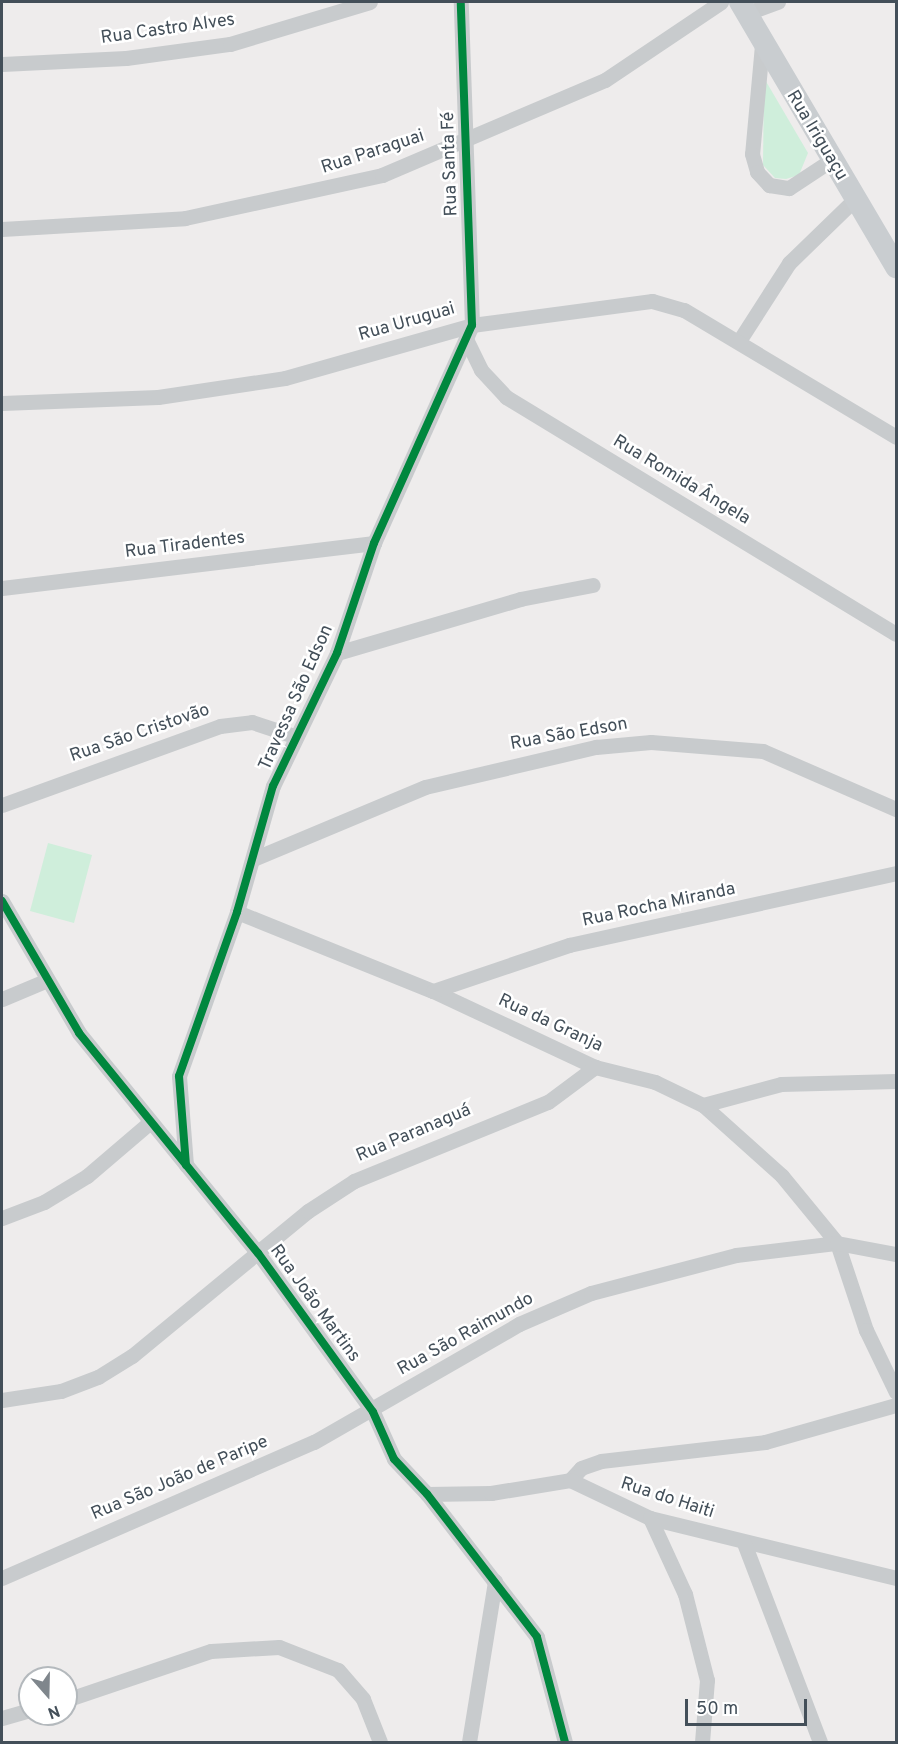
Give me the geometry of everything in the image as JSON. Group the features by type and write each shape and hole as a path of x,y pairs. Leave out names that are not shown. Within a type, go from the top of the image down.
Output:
{"main road":[{"name":"Rua Iriguaçu","path":"744,7 762,45 830,161 897,267"}],"street":[{"name":"Rua Castro Alves","path":"2,64 126,58 230,44 370,2"},
{"name":"Rua Santa Fé","path":"461,2 469,332"},
{"name":"Rua Paraguai","path":"2,229 185,218 362,180 465,142 605,80 721,2"},
{"path":"744,7 778,2"},
{"path":"762,45 753,154 757,172 769,185 789,188 830,161"},
{"path":"739,341 789,263 854,200"},
{"name":"Rua Uruguai","path":"2,404 158,397 285,378 469,332 652,301 684,310 897,437"},
{"name":"Travessa São Edson","path":"186,1165 179,1076 237,912 294,736 337,653 374,543 469,332"},
{"name":"Rua Romida Ângela","path":"469,332 481,370 506,397 897,634"},
{"name":"Rua Tiradentes","path":"2,588 374,543"},
{"name":"Travessa São Edson","path":"337,653 520,599 593,585"},
{"name":"Rua São Cristovão","path":"2,805 220,726 252,722 294,736"},
{"name":"Rua São Edson","path":"253,859 425,787 585,749 651,742 763,751 897,809"},
{"name":"Rua Rocha Miranda","path":"433,991 569,945 897,873"},
{"name":"Rua João Martins","path":"2,901 45,981 149,1124 186,1165 258,1253 373,1412 394,1460 427,1494 537,1637 564,1743"},
{"name":"Rua da Granja","path":"237,912 433,991 595,1067 655,1082 704,1105 782,1176 837,1243"},
{"path":"2,999 45,981"},
{"name":"Rua Paranaguá","path":"2,1400 61,1391 98,1377 132,1356 258,1253 354,1181 549,1102 595,1067"},
{"path":"704,1105 781,1084 897,1081"},
{"path":"2,1218 45,1202 87,1176 149,1124"},
{"path":"837,1243 866,1330 897,1392"},
{"name":"Rua São Raimundo","path":"373,1412 519,1324 591,1293 687,1263 837,1243 897,1254"},
{"path":"427,1494 491,1493 570,1480 580,1468 601,1461 765,1442 897,1405"},
{"name":"Rua São João de Paripe","path":"2,1578 373,1412"},
{"name":"Rua do Haiti","path":"570,1480 650,1518 744,1543 897,1578"},
{"path":"650,1518 685,1594 707,1680 702,1743"},
{"path":"744,1543 820,1743"},
{"path":"468,1743 495,1581"},
{"path":"78,1696 211,1651 279,1647 338,1670 363,1699 380,1743"},
{"path":"2,1718 18,1713"}],"green space":[{"path":"764,78 808,153 799,175 786,179 775,178 763,165"},
{"path":"48,843 92,855 74,923 30,911"}],"cycle path":[{"path":"186,1165 179,1076 237,912 273,786 337,653 374,543 472,325 461,2"},
{"path":"2,901 79,1033 258,1253 373,1412 394,1459 427,1494 537,1637 565,1742"}]}
